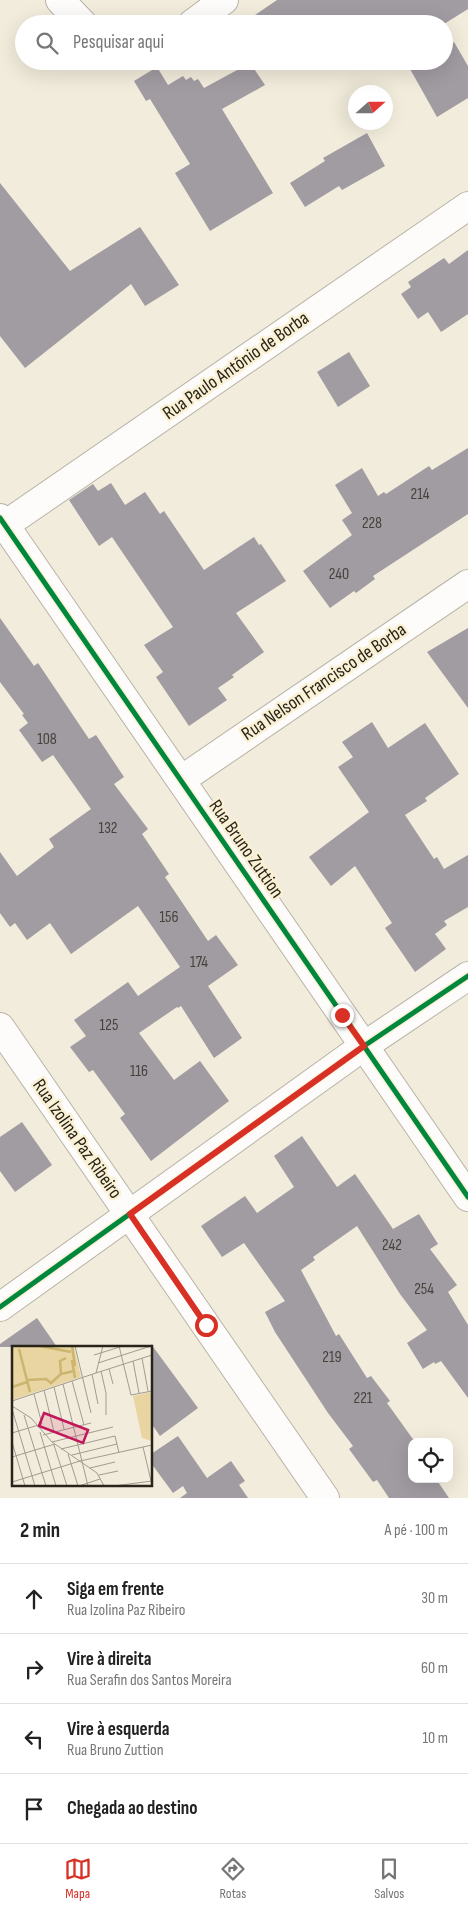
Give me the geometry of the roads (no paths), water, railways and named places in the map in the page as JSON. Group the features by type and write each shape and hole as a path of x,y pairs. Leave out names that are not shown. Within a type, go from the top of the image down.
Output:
{"street":[{"path":"60,0 74,15"},
{"path":"204,15 224,0"},
{"name":"Rua Paulo Antônio de Borba","path":"2,522 468,206"},
{"name":"Rua Bruno Zuttion","path":"2,522 468,1197"},
{"name":"Rua Nelson Francisco de Borba","path":"181,780 468,584"},
{"path":"0,1307 364,1046 468,976"},
{"name":"Rua Izolina Paz Ribeiro","path":"0,1027 325,1498"}]}
